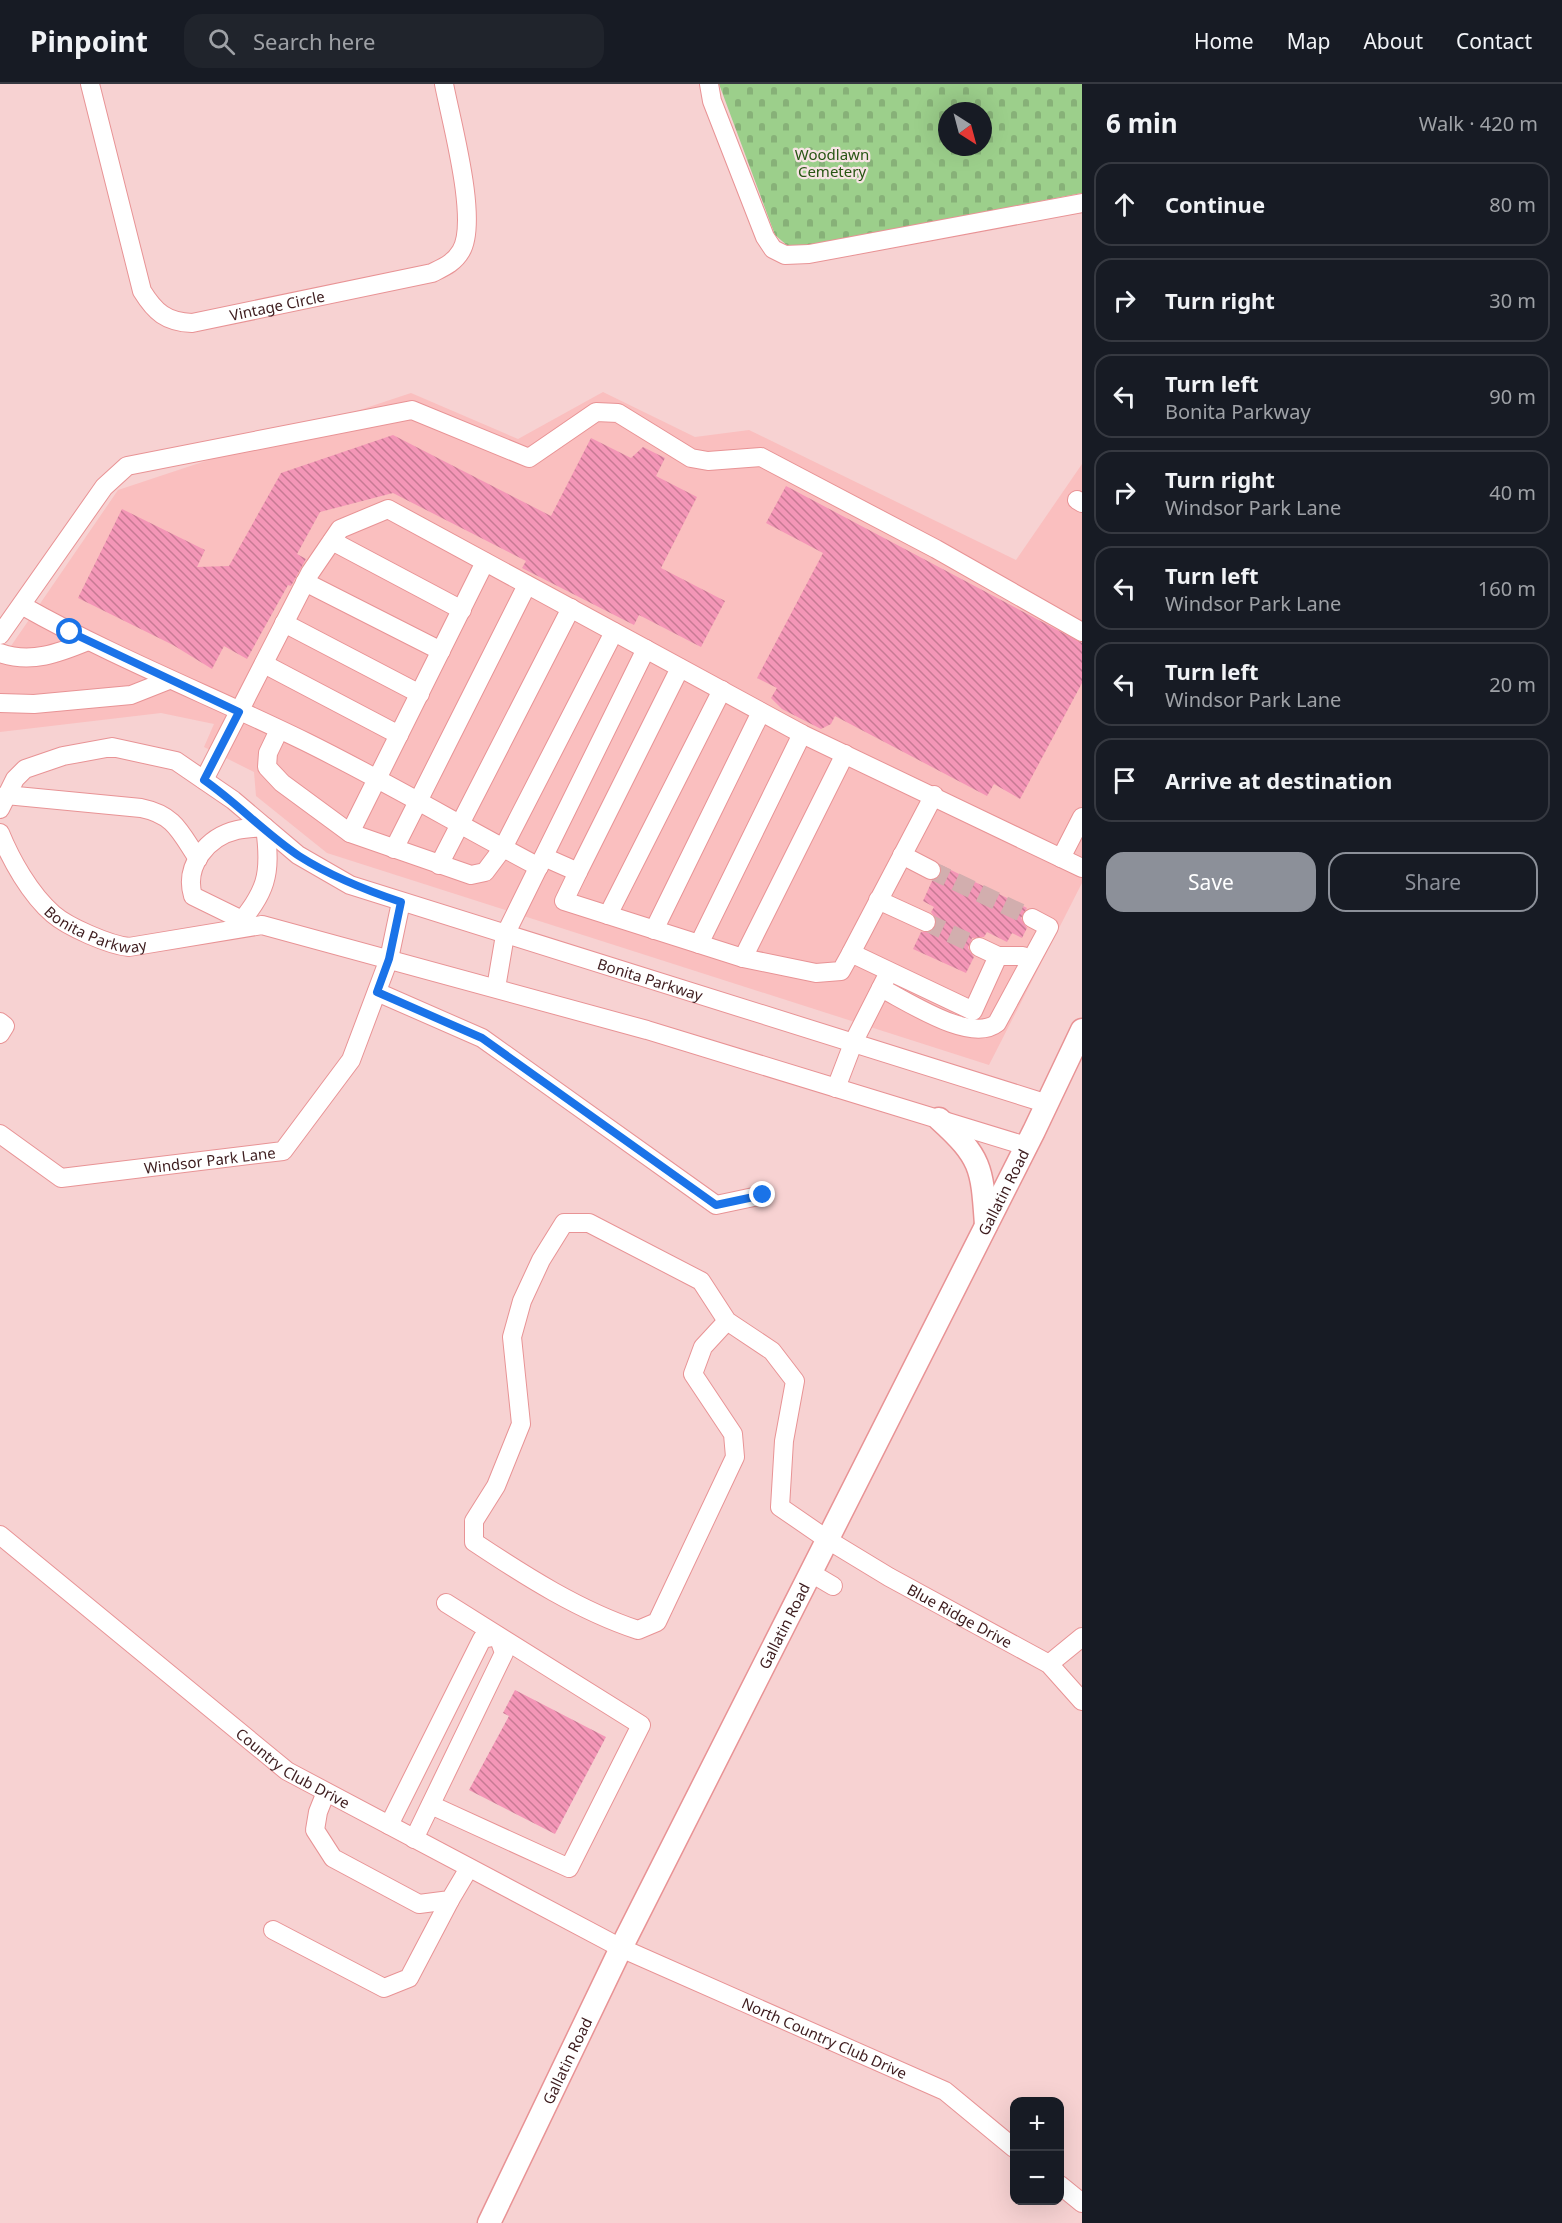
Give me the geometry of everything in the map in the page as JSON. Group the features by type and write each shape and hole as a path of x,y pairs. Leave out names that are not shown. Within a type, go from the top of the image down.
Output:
{"main road":[{"name":"Gallatin Road","path":"489,2223 621,1948 1048,1104 1082,1030"},
{"path":"939,1119 962,1141 980,1168 986,1226"}],"street":[{"name":"Vintage Circle","path":"90,84 142,291 161,316 176,323 192,323 432,273 451,263 462,250 468,214 444,84"},
{"path":"709,84 712,101 765,237 773,249 785,255 840,249 1082,203"},
{"path":"0,635 23,606 104,488 127,466 412,410 529,458 596,412 618,413 691,458 708,461 761,457 936,549 1082,632"},
{"path":"204,780 305,582 340,529 388,509 802,734 934,795 1082,868"},
{"path":"332,541 462,610"},
{"path":"350,833 485,562"},
{"path":"305,582 441,651"},
{"path":"394,849 527,585"},
{"path":"23,606 88,641 169,680 305,741 503,848 578,872"},
{"path":"439,865 571,608"},
{"path":"284,623 420,693"},
{"path":"279,730 268,753 267,767 282,783 350,833 471,875 485,872 503,848 614,632"},
{"path":"0,653 35,658 58,654 88,641"},
{"path":"496,988 505,935 646,649"},
{"path":"264,664 399,735"},
{"path":"680,668 564,901 743,958 816,973 841,971 934,795"},
{"path":"0,703 34,704 131,695 169,680"},
{"path":"608,915 722,690"},
{"path":"654,930 761,712"},
{"path":"699,944 802,734"},
{"name":"Bonita Parkway","path":"3,796 25,769 63,756 112,747 176,761 204,780 298,855 350,885 505,935 854,1041 1048,1104"},
{"path":"743,958 845,754"},
{"path":"3,796 141,808 160,812 178,828 198,859"},
{"path":"1060,858 1082,817"},
{"path":"265,827 269,857 266,881 256,902 238,924 193,896 189,882 198,859 206,847 236,830 265,827"},
{"name":"Bonita Parkway","path":"0,833 12,862 53,914 111,945 129,947 238,924 262,925 647,1030 1026,1146"},
{"path":"902,855 931,870"},
{"path":"878,900 926,922"},
{"name":"Windsor Park Lane","path":"0,1134 61,1178 284,1151 351,1060 389,959 401,902"},
{"path":"851,953 884,981 956,1026 983,1030 997,1023 1029,954 1048,927 1032,918"},
{"path":"979,947 998,956 1029,954"},
{"path":"884,981 973,1011 998,956"},
{"path":"836,1088 854,1041 884,981"},
{"path":"377,992 482,1038 716,1205 763,1195"},
{"path":"0,1022 5,1026 0,1034"},
{"path":"589,1223 701,1281 727,1320 703,1347 693,1374 733,1434 735,1457 657,1622 638,1630 606,1620 506,1564 474,1542 474,1521 496,1486 521,1424 512,1337 522,1301 541,1260 564,1224 589,1223"},
{"name":"Blue Ridge Drive","path":"727,1320 772,1351 795,1381 784,1441 780,1507 828,1540 1049,1664 1082,1701"},
{"name":"Country Club Drive","path":"0,1536 287,1771 621,1948"},
{"path":"811,1573 833,1586"},
{"path":"431,1805 569,1868 640,1725 446,1603"},
{"path":"414,1839 504,1653 498,1636"},
{"path":"389,1825 482,1639 498,1636"},
{"path":"1049,1664 1082,1637"},
{"path":"326,1792 318,1812 315,1830 333,1857 419,1904 450,1899"},
{"path":"273,1930 384,1988 409,1978 450,1899 470,1868"},
{"name":"North Country Club Drive","path":"621,1948 945,2091 1010,2145"},
{"path":"1064,2189 1082,2204"}],"shaded area":[{"path":"603,392 695,437 749,430 1016,560 1082,464 1082,883 989,1065 327,853 256,796 254,772 204,747 214,724 161,713 0,732 0,662 118,490 411,393 518,439"}],"green space":[{"name":"Woodlawn Cemetery","path":"719,84 1082,84 1082,193 800,248 789,247 775,235"}],"building":[{"path":"393,435 551,516 591,438 631,458 643,447 665,458 656,476 697,497 661,568 725,601 701,647 639,615 634,625 522,568 526,561 393,493 320,512 297,554 306,559 291,586 288,585 247,659 224,646 212,669 173,645 78,598 122,509 205,550 197,567 229,566 281,473"},
{"path":"786,486 1082,643 1082,683 1020,799 994,784 987,796 835,716 831,724 821,729 782,709 771,698 777,688 757,678 823,553 766,523"},
{"path":"941,865 1027,908 1021,918 1027,928 1022,938 1012,933 1007,942 987,932 984,937 972,938 968,948 974,957 966,973 913,949 921,932 932,931 936,926 937,920 931,912 934,907 923,901 932,881 941,875"},
{"path":"515,1690 606,1737 555,1834 469,1790 509,1716 503,1713"}],"tunnel":[{"path":"931,870 1032,918"},
{"path":"926,922 979,947"}],"route":[{"path":"70,632 239,712 204,780 233,800 298,855 350,885 401,902 389,959 377,992 482,1038 716,1205 763,1195"}]}
